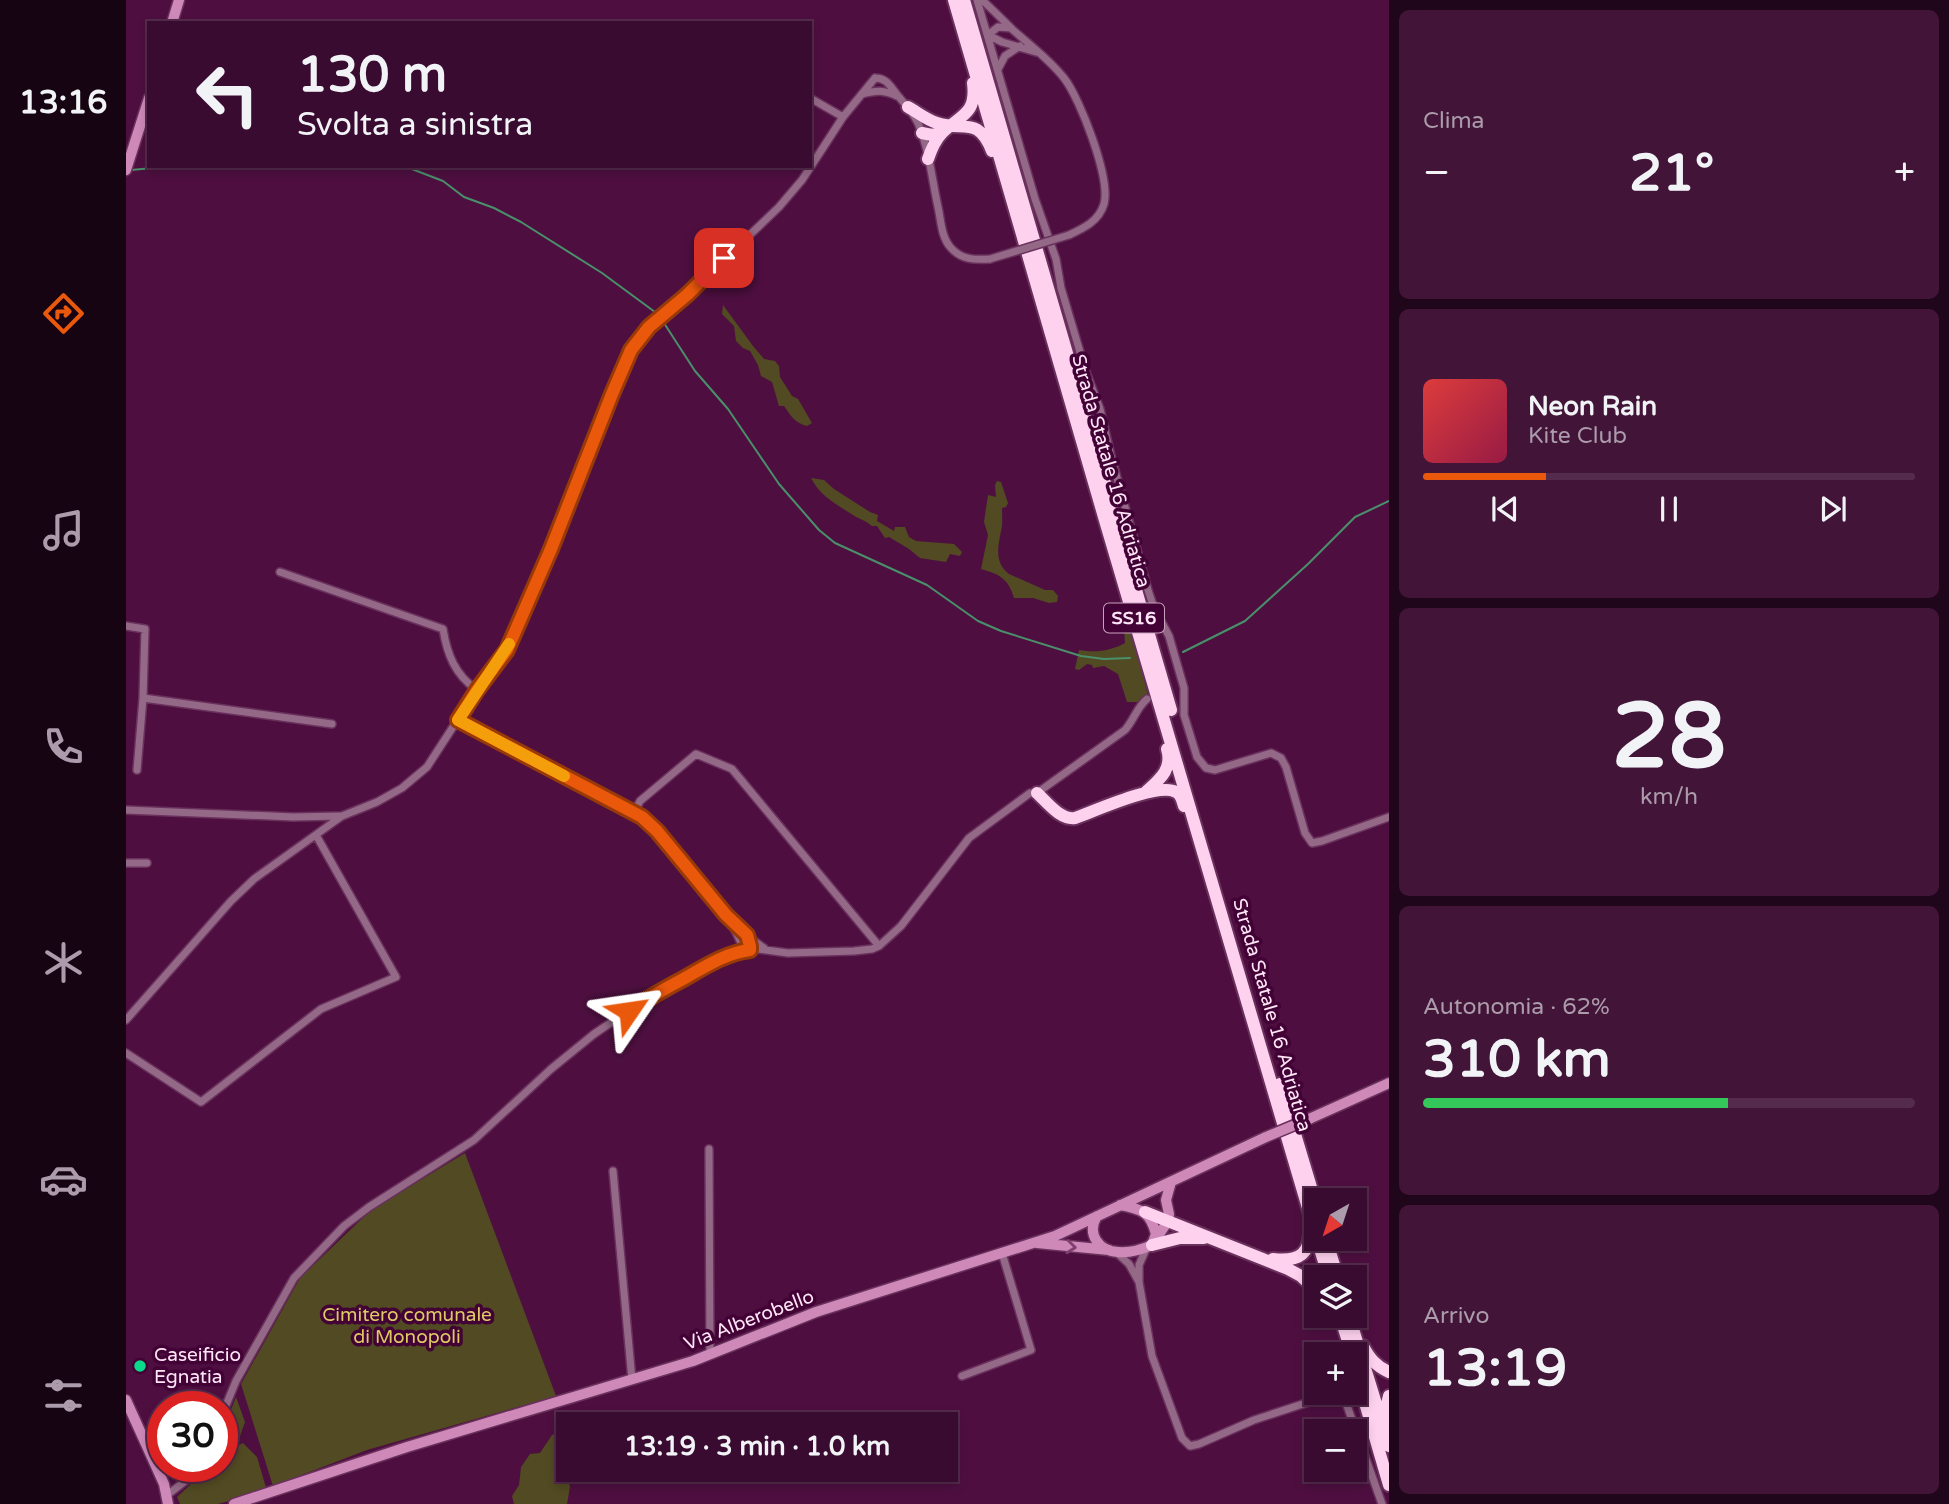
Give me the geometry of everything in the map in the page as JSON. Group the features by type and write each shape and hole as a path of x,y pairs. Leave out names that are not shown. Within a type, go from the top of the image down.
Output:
{"highway":[{"name":"Strada Statale 16 Adriatica","path":"954,0 1104,517 1153,699 1306,1188"},
{"name":"Strada Statale 16 Adriatica","path":"964,0 1307,1188"},
{"path":"928,159 944,127 970,109 975,95 968,48"},
{"path":"908,107 944,127"},
{"path":"922,133 929,127 966,125 979,131 988,140 1015,210"},
{"path":"1146,792 1160,779 1170,758 1153,699"},
{"path":"1033,793 1068,819 1146,792 1175,791 1181,797 1200,859 1211,878"},
{"path":"1145,1212 1265,1259 1304,1279"},
{"path":"1152,1244 1180,1238 1208,1237"},
{"path":"1265,1259 1286,1261 1299,1257 1305,1251"},
{"path":"1350,1328 1389,1445"},
{"path":"1353,1328 1368,1356 1378,1367 1389,1372"},
{"path":"1389,1396 1385,1412 1389,1445"},
{"path":"1366,1405 1389,1485"}],"main road":[{"path":"173,21 179,0"},
{"path":"126,170 147,104"},
{"name":"Via Alberobello","path":"234,1504 407,1447 632,1380 710,1354 816,1312 1055,1236 1389,1083"},
{"path":"1032,1243 1132,1252 1152,1244 1168,1221 1166,1200 1171,1182"},
{"path":"1120,1205 1145,1212 1154,1227 1152,1244"},
{"path":"1097,1216 1093,1223 1093,1234 1113,1251"},
{"path":"126,1400 167,1493 175,1504"},
{"path":"158,1504 167,1493"}],"street":[{"path":"977,0 1035,199 1056,259 1061,288 1086,372 1100,409 1154,608 1169,636 1184,688 1184,715 1197,757 1206,768 1216,769 1271,753 1281,758 1305,833 1312,843 1389,817"},
{"path":"875,78 889,83 908,107 922,133 943,234 950,247 960,255 973,261 990,259 1069,235 1087,226 1097,217 1104,203 1105,185 1087,120 1077,96 1042,55 982,0"},
{"path":"988,35 998,27 1012,28"},
{"path":"988,35 1042,55"},
{"path":"998,69 1005,56 1020,46"},
{"path":"875,78 884,90"},
{"path":"812,165 844,117 875,78"},
{"path":"862,94 884,90 898,96"},
{"path":"812,99 844,117"},
{"path":"126,1020 246,887 342,816 377,802 401,788 427,767 477,690 507,650 631,350 649,327 688,294 779,207 810,168"},
{"path":"280,572 443,629 453,666 464,682 477,690"},
{"path":"126,626 145,629 137,770"},
{"path":"1175,690 1184,688"},
{"path":"143,698 332,724"},
{"path":"232,1391 294,1278 344,1226 474,1140 551,1069 594,1034 646,999 735,953 747,950 788,953 854,951 879,946 901,926 969,838 1125,730 1141,704 1153,699"},
{"path":"458,720 642,817 657,831 726,915 768,950"},
{"path":"634,813 640,801 696,754 732,769 879,946"},
{"path":"1024,785 1033,793"},
{"path":"126,810 293,817 342,816"},
{"path":"126,1052 201,1102 321,1009 396,977 316,835"},
{"path":"126,863 147,863"},
{"path":"726,915 747,950"},
{"path":"735,953 737,934"},
{"path":"747,935 750,946 747,950"},
{"path":"709,1149 710,1354"},
{"path":"613,1171 632,1380"},
{"path":"1152,1244 1139,1265 1139,1283 1152,1356 1182,1438 1190,1446 1254,1420 1339,1394 1345,1400 1382,1504"},
{"path":"1113,1251 1129,1264 1139,1283"},
{"path":"962,1376 1031,1350 1002,1252"},
{"path":"167,1493 184,1482"}],"green space":[{"path":"723,305 764,359 775,361 779,366 780,377 792,396 798,399 812,423 807,426 799,423 784,406 779,406 772,382 761,376 750,351 736,341 734,326 722,314"},
{"path":"811,478 824,480 834,489 878,515 877,521 894,531 895,527 905,527 909,537 916,541 954,544 962,552 960,556 950,554 946,562 920,558 889,537 885,538 877,526 872,526 829,499"},
{"path":"997,481 1001,482 1008,503 1002,508 998,548 1001,564 1009,574 1045,590 1053,590 1058,596 1057,602 1014,598 1002,578 981,569 988,535 984,522 988,495 996,497"},
{"path":"1124,629 1132,629 1148,696 1141,702 1127,702 1118,674 1104,666 1093,668 1087,664 1079,670 1075,669 1079,650 1103,651 1119,646 1125,643"},
{"name":"Cimitero comunale di Monopoli","path":"465,1153 556,1396 367,1450 273,1486 241,1384 300,1278 371,1210"},
{"path":"238,1403 245,1422 238,1439"},
{"path":"556,1433 556,1482 569,1482 570,1487 567,1504 514,1504 512,1496 519,1485 521,1467 530,1454 540,1453"},
{"path":"243,1443 257,1457 267,1491 218,1504 180,1504 177,1497 193,1482 238,1482 238,1445"}],"waterway":[{"path":"131,170 153,168"},
{"path":"409,168 443,181 464,197 521,222 602,273 659,315"},
{"path":"662,320 695,371 728,409 779,484 819,530 835,543 927,585 978,621 1001,631 1081,656 1130,658"},
{"path":"1183,652 1245,621 1355,517 1389,501"}],"slow traffic":[{"path":"509,644 458,720 564,776"}],"place":[{"name":"Caseificio Egnatia","path":"140,1366"}],"route":[{"path":"629,1011 719,959 750,950 747,935 726,915 657,831 642,817 458,720 507,650 631,350 649,327 688,294 724,258"}]}
